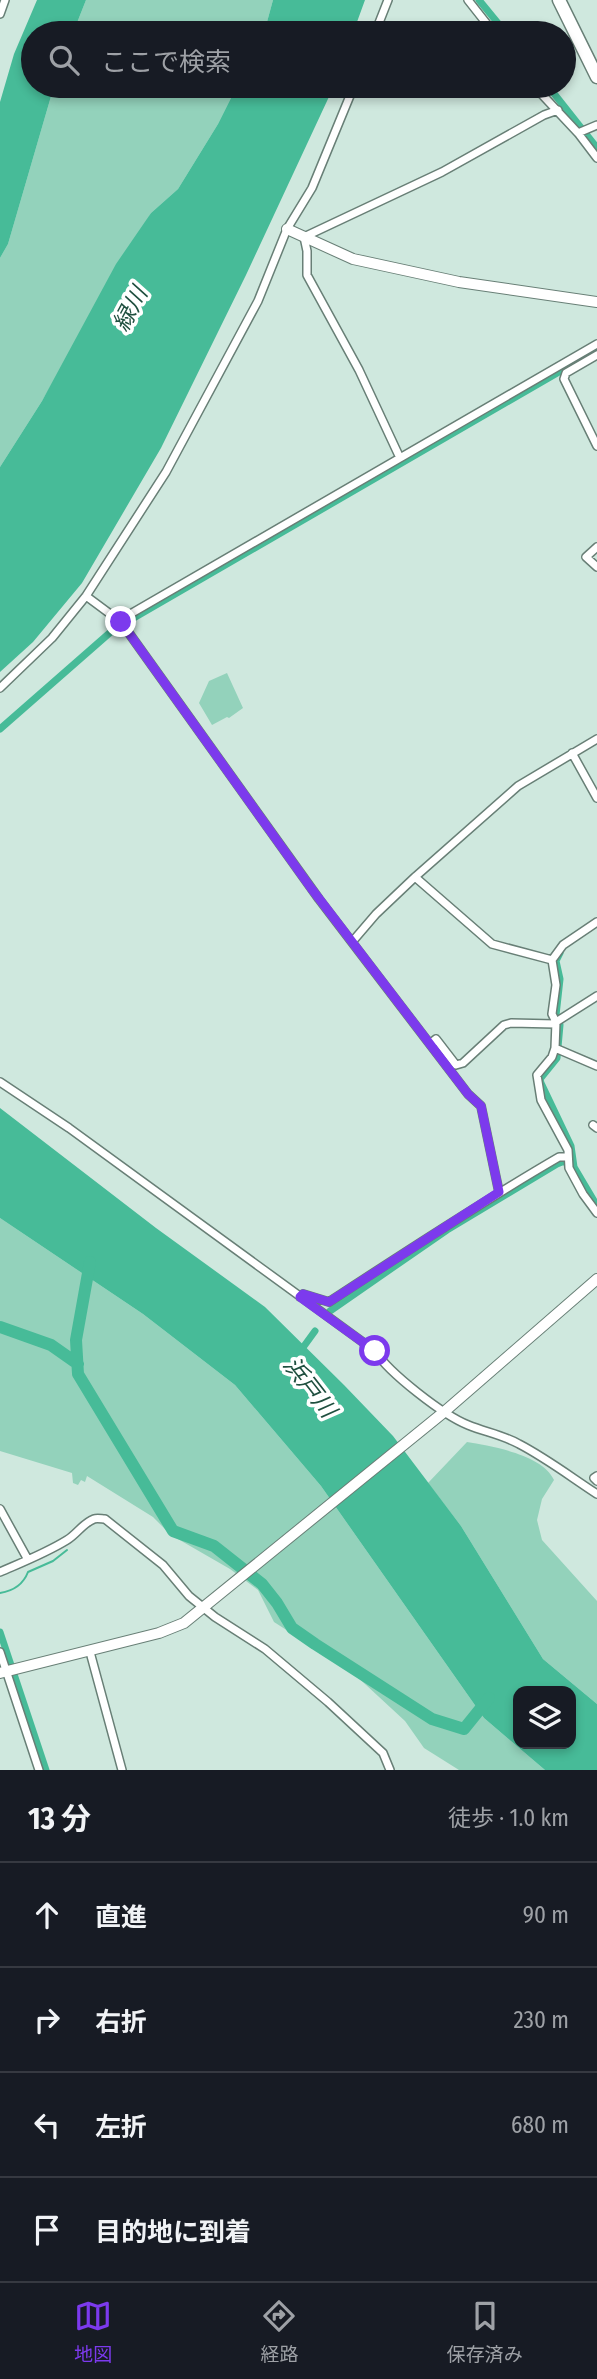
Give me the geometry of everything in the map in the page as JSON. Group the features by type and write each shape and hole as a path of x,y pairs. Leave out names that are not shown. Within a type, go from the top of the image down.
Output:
{"highway":[{"path":"559,0 569,21"},
{"path":"576,34 597,77"}],"street":[{"path":"0,13 5,0"},
{"path":"380,21 388,0"},
{"path":"468,0 485,21"},
{"path":"0,688 52,638 86,596 166,472 258,302 287,229 312,188 349,98"},
{"path":"546,98 582,131 597,158"},
{"path":"304,237 442,172 544,115 558,110"},
{"path":"582,131 597,125"},
{"path":"287,229 353,259 459,282 597,302"},
{"path":"304,237 307,275 359,370 400,458"},
{"path":"122,623 597,344"},
{"path":"597,355 566,373 564,379 597,446"},
{"path":"597,547 586,557 597,567"},
{"path":"86,596 122,623 352,942 468,1094 481,1106 499,1192"},
{"path":"352,942 376,914 415,877 519,786 597,739"},
{"path":"572,753 597,798"},
{"path":"415,877 492,944 552,960"},
{"path":"597,922 563,945 552,960 556,985 552,1014 556,1023 557,1049 537,1075 541,1100 568,1150 569,1160 583,1194 597,1213"},
{"path":"431,1043 436,1040 456,1065 463,1063 504,1025 556,1023 597,996"},
{"path":"557,1049 597,1066"},
{"path":"0,1082 80,1136 375,1351 383,1363 441,1414 521,1444 597,1494"},
{"path":"300,1297 303,1294 329,1302 499,1192 559,1157 569,1160"},
{"path":"8,1672 166,1631 184,1623 441,1414 597,1279"},
{"path":"0,1509 27,1558"},
{"path":"0,1572 27,1558 43,1554 71,1538 95,1519 105,1519 163,1565 190,1596 209,1605 328,1702 383,1753 390,1770"},
{"path":"0,1652 39,1770"},
{"path":"90,1652 122,1770"}],"shaded area":[{"path":"86,0 273,0 267,21 78,21"},
{"path":"51,98 231,98 178,189 151,213 42,401 0,467 0,258 8,244"},
{"path":"227,673 243,708 212,725 199,703 209,681"},
{"path":"0,1218 143,1314 235,1385 321,1486 484,1718 513,1743 513,1749 520,1749 545,1770 459,1770 424,1748 405,1721 352,1672 274,1622 258,1590 230,1569 171,1535 153,1517 87,1476 85,1482 81,1480 78,1485 73,1483 72,1473 0,1451"},
{"path":"467,1442 516,1453 548,1471 554,1480 542,1499 537,1520 542,1540 597,1601 597,1704 543,1659 461,1526 428,1483"}],"water":[{"path":"37,0 86,0 78,21 28,21"},
{"path":"273,0 365,0 357,21 267,21"},
{"path":"21,38 21,98 51,98 8,244 0,258 0,102"},
{"name":"緑川","path":"231,98 328,98 161,448 82,583 33,642 0,672 0,467 42,401 116,264 151,213 178,189"},
{"name":"浜戸川","path":"0,1108 156,1228 265,1307 344,1385 393,1436 461,1526 543,1659 575,1686 513,1686 513,1743 484,1718 321,1486 235,1385 143,1314 0,1218"},
{"path":"576,1686 597,1704 597,1770 545,1770 520,1749 576,1749"}],"waterway":[{"path":"479,0 496,21"},
{"path":"557,98 597,148"},
{"path":"0,729 113,630 597,350"},
{"path":"556,1015 560,979 556,961 560,953"},
{"path":"560,1025 557,1058 540,1079 571,1146 574,1167 597,1206"},
{"path":"330,1311 447,1230 557,1164 573,1162"},
{"path":"90,1262 76,1340 78,1374 173,1531 214,1546 262,1584 292,1628 432,1719 464,1729 489,1698"},
{"path":"0,1327 51,1345 78,1364"},
{"name":"浜戸川","path":"299,1353 315,1331"},
{"path":"0,1593 17,1587 28,1572 53,1561 67,1550"},
{"path":"0,1632 46,1770"}],"route":[{"path":"121,622 319,899 468,1094 481,1106 499,1192 329,1302 303,1294 300,1297 375,1351"}]}
